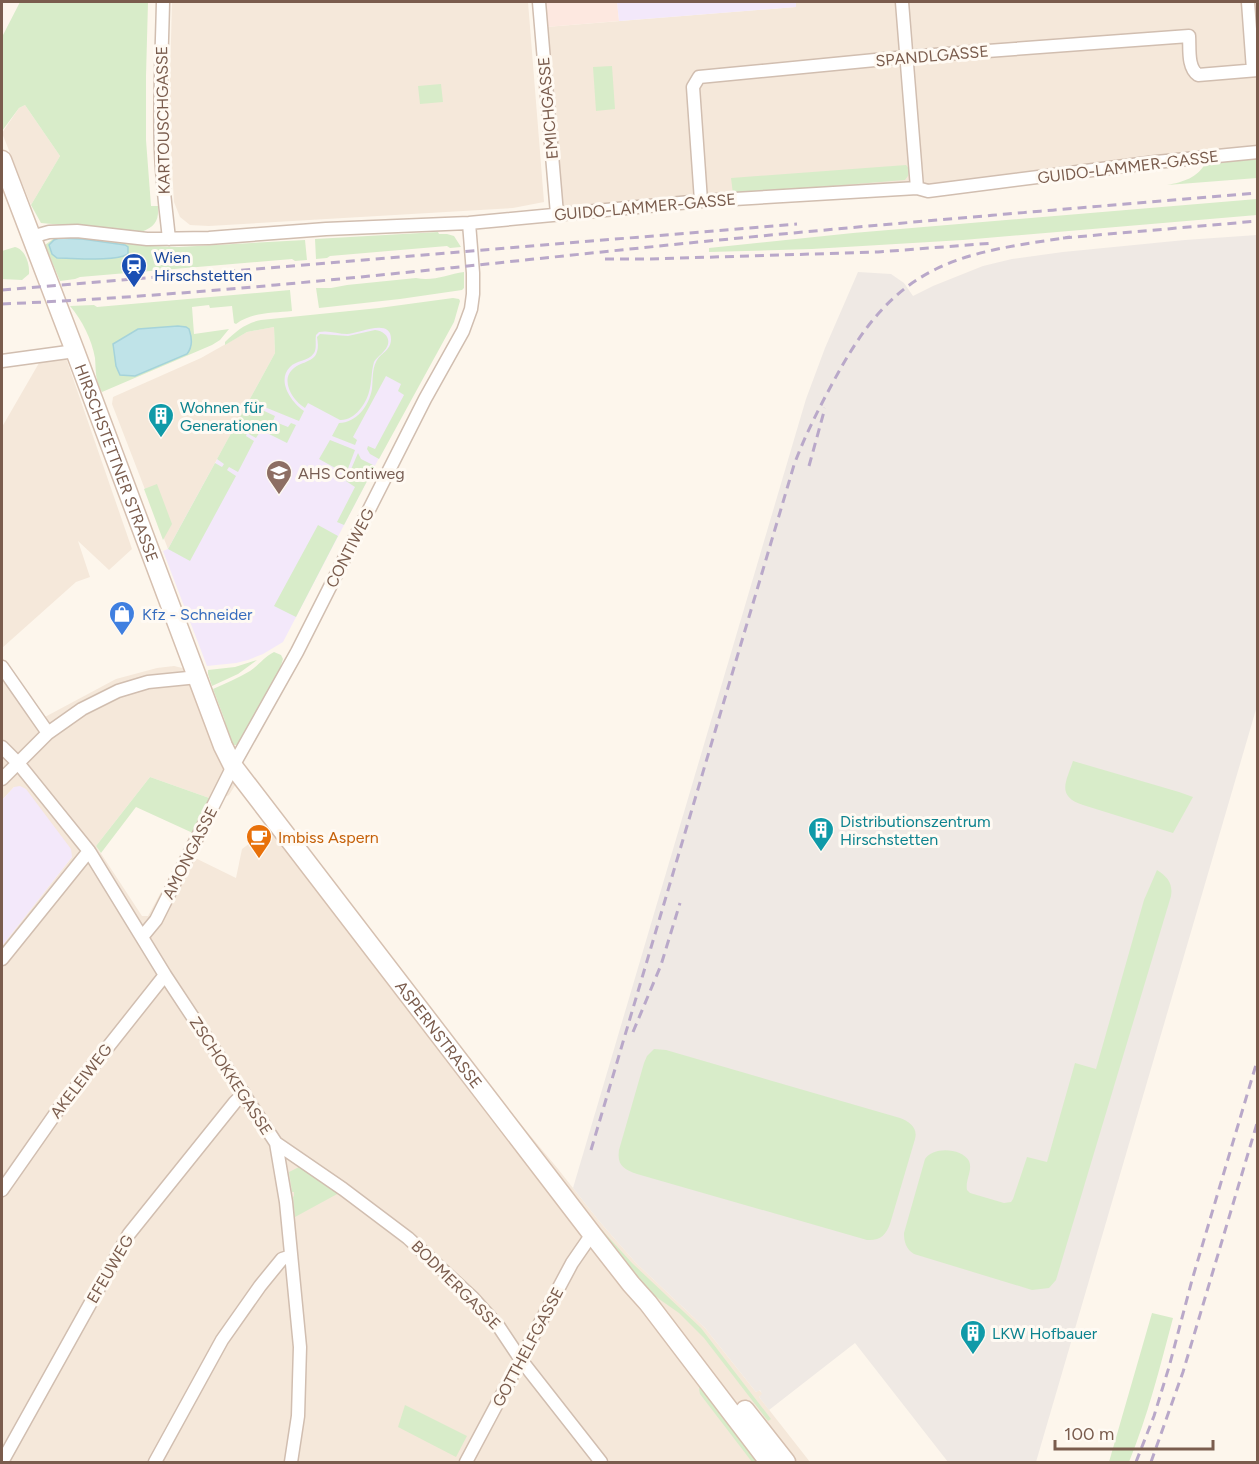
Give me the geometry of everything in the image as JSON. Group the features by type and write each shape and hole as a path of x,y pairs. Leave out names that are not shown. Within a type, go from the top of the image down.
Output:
{"main road":[{"name":"HIRSCHSTETTNER STRASSE","path":"2,160 223,746 233,766"},
{"name":"ASPERNSTRASSE","path":"233,766 770,1462"},
{"name":"ASPERNSTRASSE","path":"648,1303 688,1336 786,1462"}],"street":[{"name":"KARTOUSCHGASSE","path":"163,2 161,136 169,239"},
{"name":"EMICHGASSE","path":"539,2 557,214"},
{"path":"902,2 917,188"},
{"path":"1248,2 1255,70"},
{"name":"SPANDLGASSE","path":"701,201 693,87 699,77 906,57 1189,36 1191,67 1198,75 1255,70"},
{"name":"GUIDO-LAMMER-GASSE","path":"31,237 49,232 77,231 147,239 169,239 358,227 469,223 701,201 917,188 928,190 1257,152"},
{"name":"CONTIWEG","path":"233,766 297,652 416,415 463,331 471,309 473,289 469,223"},
{"path":"2,361 75,351"},
{"path":"2,667 48,733"},
{"path":"2,779 48,733 82,709 118,691 148,682 198,677"},
{"name":"ZSCHOKKEGASSE","path":"2,747 18,763 89,851 165,975 276,1143 286,1202 300,1347 298,1416 291,1462"},
{"name":"AMONGASSE","path":"142,937 156,920 233,766"},
{"path":"2,959 89,851"},
{"name":"AKELEIWEG","path":"2,1190 58,1110 165,975"},
{"name":"EFEUWEG","path":"2,1462 129,1234 244,1093"},
{"name":"BODMERGASSE","path":"276,1143 343,1189 408,1238 473,1298 499,1327 521,1360 601,1462"},
{"name":"GOTTHELFGASSE","path":"466,1462 572,1263 592,1234"},
{"path":"155,1462 222,1340 282,1259 291,1256"}],"shaded area":[{"path":"172,2 528,2 544,202 513,208 209,226 190,225 180,217 174,202 169,115"},
{"path":"544,2 617,2 619,21 546,27"},
{"path":"617,2 796,2 796,7 619,21"},
{"path":"796,2 1257,2 1257,152 928,191 557,214 546,27 796,7"},
{"path":"25,105 60,156 31,205 2,133 19,108"},
{"path":"1257,235 1257,706 1036,1462 948,1462 855,1343 769,1410 759,1397 762,1394 760,1390 756,1392 705,1328 636,1263 573,1188 806,399 825,348 858,272 891,274 904,283 913,296 983,266 1012,259 1185,240"},
{"name":"AHS Contiweg","path":"444,313 414,391 283,642 248,660 207,666 163,551 168,549 268,367 283,367 285,331"},
{"path":"274,327 275,353 168,549 112,404 113,397 201,358 247,332"},
{"path":"66,358 132,549 109,570 78,541 90,577 76,582 2,648 2,427 39,363"},
{"path":"2,657 43,718 116,679 157,668 174,666 207,674 232,742 236,784 229,795 212,799 150,777 96,846 142,916 148,916 183,852 236,878 242,849 273,826 599,1221 636,1263 705,1328 756,1392 759,1390 763,1394 759,1397 810,1462 2,1462 2,946 72,857 14,787 2,800"},
{"path":"20,786 26,789 71,849 72,857 2,946 2,800 14,787"}],"green space":[{"path":"20,2 148,2 146,140 151,206 158,206 157,220 150,228 141,232 41,223 31,205 60,156 25,105 19,108 2,131 2,37"},
{"path":"612,66 615,109 596,111 593,67"},
{"path":"441,84 443,102 420,104 418,86"},
{"path":"1257,156 1257,178 1167,185 1194,176 1206,162"},
{"path":"906,165 909,173 905,180 733,194 731,178"},
{"path":"1257,199 1257,215 963,240 812,249 709,252 709,248 853,233"},
{"path":"438,232 454,236 461,247 447,246 316,259 315,239"},
{"path":"68,237 179,247 305,240 307,260 292,259 80,277 60,281 45,245 53,239"},
{"path":"15,247 22,251 26,258 29,274 22,280 2,279 2,251"},
{"path":"464,272 462,290 319,308 316,288 434,278"},
{"path":"290,290 292,311 256,315 236,324 232,306 192,307 194,334 229,329 220,340 102,392 97,380 92,344 70,306 94,305 97,307"},
{"path":"453,298 460,301 454,322 379,459 370,454 368,446 375,449 404,395 398,391 401,384 386,376 353,437 357,440 355,445 332,436 339,423 356,417 365,407 372,389 375,365 391,343 390,332 386,329 373,328 347,334 319,332 316,335 314,353 290,367 286,373 287,391 304,411 299,421 262,406 260,409 275,416 273,421 288,427 291,423 296,425 287,443 261,430 256,438 247,433 246,436 254,441 238,472 229,467 227,470 236,476 190,561 168,549 215,463 222,467 224,464 217,459 275,353 274,327 247,332 225,345 233,334 246,325 261,320"},
{"path":"375,330 383,332 388,344 374,362 367,397 355,415 340,420 308,403 305,408 300,405 289,390 288,378 294,368 315,356 318,349 317,337 320,334 348,336"},
{"path":"330,440 355,450 346,474 319,459"},
{"path":"358,453 361,459 375,466 344,525 337,522 355,487 346,481"},
{"path":"157,484 172,524 163,540 144,489"},
{"path":"318,525 338,536 296,617 274,606"},
{"path":"274,652 281,655 283,659 278,675 240,742 232,745 221,723 225,721 213,689 250,671"},
{"path":"257,660 238,674 212,686 208,670 235,667"},
{"path":"1073,761 1193,797 1173,833 1083,805 1069,797 1065,788"},
{"path":"150,777 212,799 195,834 136,807 101,853 96,846"},
{"path":"1157,870 1169,881 1171,896 1056,1280 1049,1288 1032,1290 914,1254 906,1245 904,1233 925,1159 929,1155 941,1150 960,1153 970,1164 967,1190 970,1193 1004,1203 1011,1202 1013,1199 1027,1157 1047,1162 1075,1063 1096,1069 1144,900"},
{"path":"654,1049 666,1050 900,1118 910,1124 916,1135 887,1231 879,1238 867,1240 637,1174 625,1168 620,1163 619,1150 644,1063"},
{"path":"299,1167 339,1193 295,1217 294,1192 292,1192 289,1172"},
{"path":"602,1230 632,1263 701,1328 771,1419 768,1421 704,1338 679,1313 640,1283 600,1231"},
{"path":"1152,1313 1173,1318 1153,1391 1129,1462 1109,1462"},
{"path":"700,1386 760,1462 752,1462 700,1394"},
{"path":"405,1405 467,1436 456,1457 398,1427"}],"water":[{"path":"59,238 125,245 128,247 128,254 104,259 57,258 52,254 49,245"},
{"path":"178,326 189,329 191,342 187,354 135,376 120,375 116,366 113,344 138,329"}],"railway":[{"path":"2,304 260,286 760,236 1258,193"},
{"path":"1063,238 1258,221"},
{"path":"2,290 797,224"},
{"path":"591,1150 794,465 826,396 851,351 874,318 887,304 918,279 936,269 968,257 1002,248 1070,237"},
{"path":"605,259 878,252 994,243"},
{"path":"809,466 825,408"},
{"path":"633,1032 661,965 680,903"},
{"path":"1136,1462 1154,1416 1169,1367 1192,1280 1258,1058"},
{"path":"1151,1462 1183,1372 1258,1120"}],"place":[{"name":"Wien Hirschstetten","path":"134,289"},
{"name":"Wohnen für Generationen","path":"161,439"},
{"name":"AHS Contiweg","path":"279,496"},
{"name":"Kfz - Schneider","path":"122,637"},
{"name":"Distributionszentrum Hirschstetten","path":"821,853"},
{"name":"Imbiss Aspern","path":"259,860"},
{"name":"LKW Hofbauer","path":"973,1356"}]}
